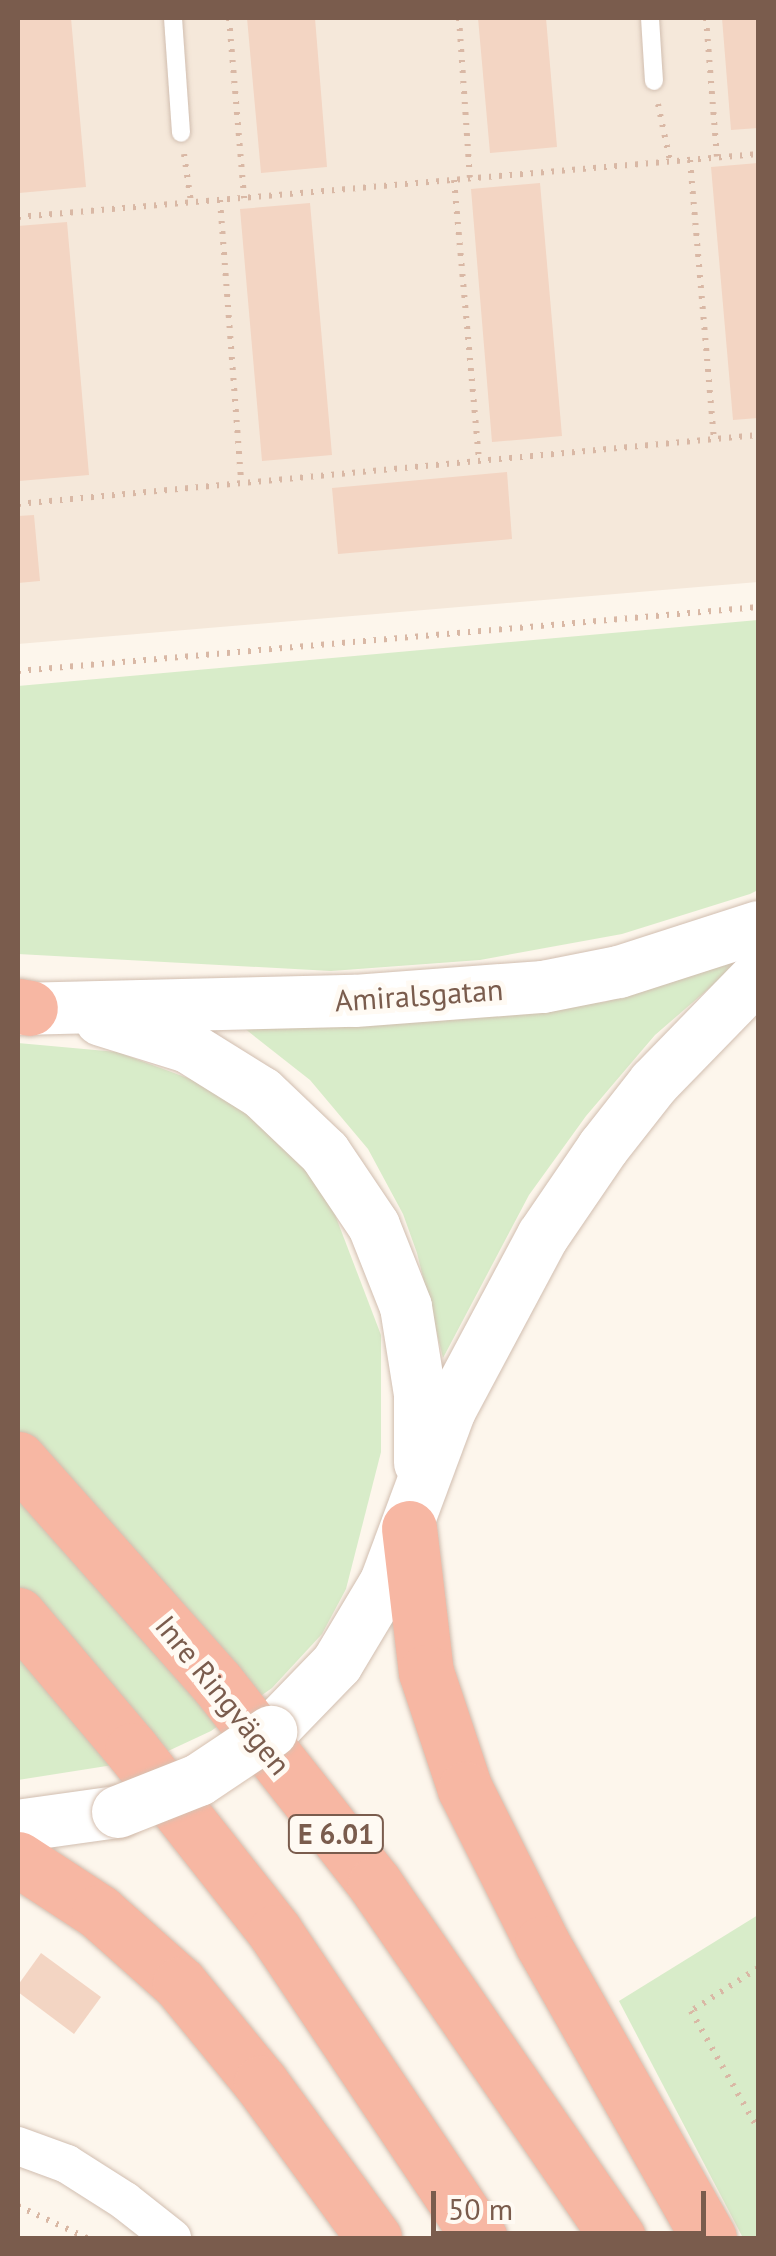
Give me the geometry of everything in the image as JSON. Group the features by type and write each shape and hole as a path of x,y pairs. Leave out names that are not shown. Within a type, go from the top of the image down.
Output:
{"highway":[{"name":"Inre Ringvägen","path":"18,1459 216,1683 375,1884 618,2238"},
{"path":"414,1506 426,1672 465,1789 542,1943 709,2238"},
{"path":"18,1615 132,1750 275,1932 480,2238"},
{"path":"18,1859 99,1912 180,1984 261,2083 374,2238"}],"main road":[{"name":"Amiralsgatan","path":"34,1008 355,1001 543,987 619,972 758,927"},
{"name":"Amiralsgatan","path":"18,1826 118,1812 199,1780 272,1732 337,1664 386,1582 458,1394 542,1236 603,1148 654,1084 758,976"},
{"name":"Amiralsgatan","path":"34,1008 188,1047 262,1093 325,1154 374,1226 406,1307 420,1394 414,1506"}],"street":[{"path":"18,2146 67,2164 172,2238"}],"lane":[{"path":"173,18 181,133"},
{"path":"650,18 654,81"}],"path":[{"path":"229,18 244,198"},
{"path":"458,18 470,178"},
{"path":"706,18 717,157"},
{"path":"654,81 670,161"},
{"path":"181,133 192,202"},
{"path":"18,218 758,154"},
{"path":"690,160 714,439"},
{"path":"454,180 478,459"},
{"path":"220,200 240,482"},
{"path":"18,504 758,435"},
{"path":"18,671 758,607"},
{"path":"758,1968 691,2011 758,2129"},
{"path":"18,2206 87,2238"}],"shaded area":[{"path":"18,18 758,18 758,582 18,644"}],"green space":[{"path":"758,620 758,890 750,894 622,934 480,960 331,971 18,954 18,686"},
{"path":"758,946 655,1035 586,1116 529,1195 443,1358 417,1253 403,1214 368,1149 310,1080 244,1028 439,1021 605,1002"},
{"path":"18,1043 117,1052 204,1084 271,1128 329,1199 381,1335 381,1452 346,1589 322,1634 272,1688 211,1731 151,1759 18,1780"},
{"path":"758,1915 758,2238 743,2238 619,2001"}],"building":[{"path":"18,18 71,18 86,187 19,193"},
{"path":"247,18 315,18 327,167 261,173"},
{"path":"478,18 546,18 557,147 490,153"},
{"path":"722,18 758,18 758,128 731,130"},
{"path":"758,163 758,418 733,420 711,167"},
{"path":"540,183 562,436 492,442 471,189"},
{"path":"310,203 332,455 262,461 240,209"},
{"path":"67,222 89,475 19,481 18,226"},
{"path":"507,472 512,539 338,554 332,488"},
{"path":"34,515 40,581 18,583 18,516"},
{"path":"41,1953 101,1997 74,2034 18,1992 18,1985"}]}
